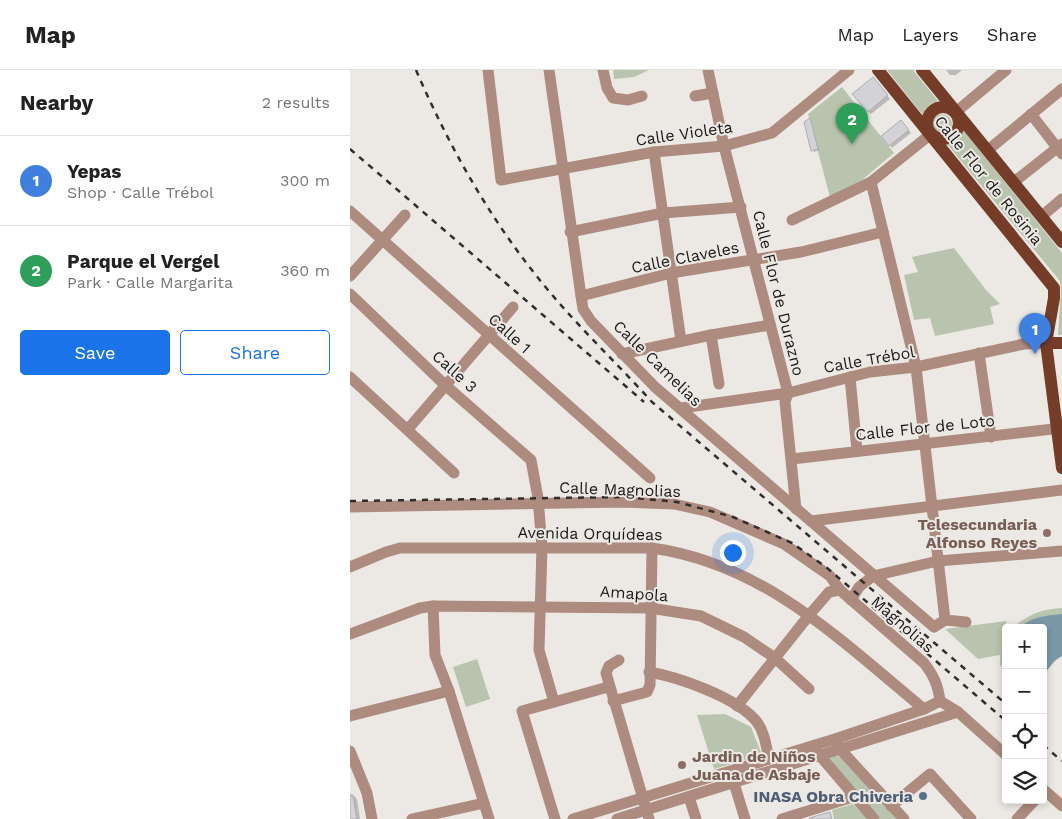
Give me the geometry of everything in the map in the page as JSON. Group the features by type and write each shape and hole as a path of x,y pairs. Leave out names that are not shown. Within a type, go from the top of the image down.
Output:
{"main road":[{"name":"Calle Flor de Rosinia","path":"878,70 1050,282 1055,294 1046,343 1060,428 1062,468"},
{"path":"922,70 1062,242"},
{"path":"947,107 956,112 959,127 953,136 944,139 931,134 927,120 932,111 947,107"},
{"name":"Calle Trébol","path":"1046,343 1062,343"}],"street":[{"name":"Calle Violeta","path":"488,70 501,180 654,152 724,146 772,134 849,70"},
{"name":"Calle Camelias","path":"548,70 570,232 583,309 622,354 734,457 934,628 945,620"},
{"path":"603,70 607,88 613,98 617,100 642,96"},
{"name":"Calle Flor de Durazno","path":"708,70 724,146 788,393 785,402 796,509"},
{"path":"956,112 1006,70"},
{"path":"988,150 1062,89"},
{"path":"695,96 713,94"},
{"path":"1014,182 1060,148 1031,114"},
{"path":"792,220 871,182 931,134"},
{"path":"654,152 681,341"},
{"path":"871,182 916,367 945,620 966,622"},
{"path":"1042,216 1062,199"},
{"path":"570,232 663,213 740,207"},
{"name":"Calle 1","path":"350,211 650,478"},
{"path":"350,276 405,216"},
{"name":"Calle Claveles","path":"581,296 671,273 801,252 883,232"},
{"name":"Calle 3","path":"350,294 445,385 531,460 538,503"},
{"path":"408,429 513,307"},
{"path":"622,354 711,334 770,325"},
{"path":"711,334 719,384"},
{"name":"Calle Trébol","path":"681,408 788,393 850,377 916,367 1024,344 1046,343"},
{"path":"979,353 991,437"},
{"path":"350,377 454,473"},
{"path":"850,377 858,451"},
{"name":"Calle Flor de Loto","path":"792,459 1060,428"},
{"path":"810,521 1062,490"},
{"name":"Calle Magnolias","path":"350,507 622,502 674,504 710,512 784,544 830,576 840,590 851,600"},
{"path":"538,503 542,547 540,660 554,702"},
{"name":"Avenida Orquídeas","path":"350,567 400,548 652,548 693,556 724,567 778,593 810,614 924,709"},
{"path":"613,701 647,692 650,672 652,548"},
{"path":"851,600 859,587 873,576 938,561 1062,551"},
{"path":"737,706 829,592 840,590"},
{"name":"Magnolias","path":"851,600 924,663 936,680 940,701"},
{"path":"433,606 434,650 449,691 489,819"},
{"name":"Amapola","path":"350,634 420,608 433,606 650,608 701,616 744,637 775,658 809,689"},
{"path":"619,660 609,666 606,673 608,687 648,814"},
{"path":"650,672 671,676 699,686 737,706 756,721 764,734 768,759"},
{"path":"555,819 522,711 608,687"},
{"path":"350,716 449,691"},
{"path":"617,819 648,814 689,797 819,756 837,744 940,701 958,712 1002,751"},
{"path":"573,819 813,745 837,744 958,712"},
{"path":"837,744 904,819"},
{"path":"813,745 819,756 874,819"},
{"path":"350,751 361,775 372,819"},
{"path":"891,806 930,774 971,819"},
{"path":"734,783 745,819"},
{"path":"1047,794 1062,806"},
{"path":"689,797 696,819"},
{"path":"782,819 796,817 854,797"},
{"path":"630,801 635,816"},
{"path":"412,819 484,803"},
{"path":"1017,819 1031,804"}],"green space":[{"path":"613,70 649,70 634,77 614,79"},
{"path":"887,70 913,70 938,101 930,104 922,114"},
{"path":"842,87 894,153 862,180 830,197 808,114"},
{"path":"942,114 949,117 952,124 949,131 942,134 935,131 932,124 935,117"},
{"path":"964,131 1062,253 1062,335 1058,335 1060,281 947,144 958,140"},
{"path":"954,248 986,290 1000,304 990,307 994,324 935,336 930,318 914,320 904,275 918,272 912,257"},
{"path":"1062,608 1062,654 1047,670 1047,624 1017,624 1038,612"},
{"path":"1006,621 1006,624 1002,624 1002,667 1000,665 1000,655 978,659 945,629"},
{"path":"477,659 490,699 466,707 453,667"},
{"path":"725,714 751,727 762,755 714,769 697,715"},
{"path":"835,754 841,758 897,819 879,819 829,762 830,756"},
{"path":"853,804 868,819 834,819 832,810"}],"water":[{"path":"1062,614 1062,656 1054,661 1047,671 1047,624 1024,624 1045,616"}],"building":[{"path":"873,77 888,95 868,112 852,94"},
{"path":"810,118 818,149 811,151 804,122"},
{"path":"901,120 909,130 889,146 881,136"},
{"path":"350,796 353,796 357,819 350,819"},
{"path":"830,812 832,819 809,818"}],"railway":[{"path":"416,70 428,98 470,179 486,205 520,255 580,326 652,402 1002,701"},
{"path":"350,149 644,402"},
{"path":"350,501 625,497 677,502 733,517 792,543 826,567 1002,718"},
{"path":"1047,748 1062,761"}],"place":[{"name":"Parque el Vergel","path":"852,144"},
{"name":"Yepas","path":"1035,354"},
{"name":"Telesecundaria Alfonso Reyes","path":"1047,533"},
{"name":"Jardin de Niños Juana de Asbaje","path":"682,765"},
{"name":"INASA Obra Chiveria","path":"923,796"}]}
